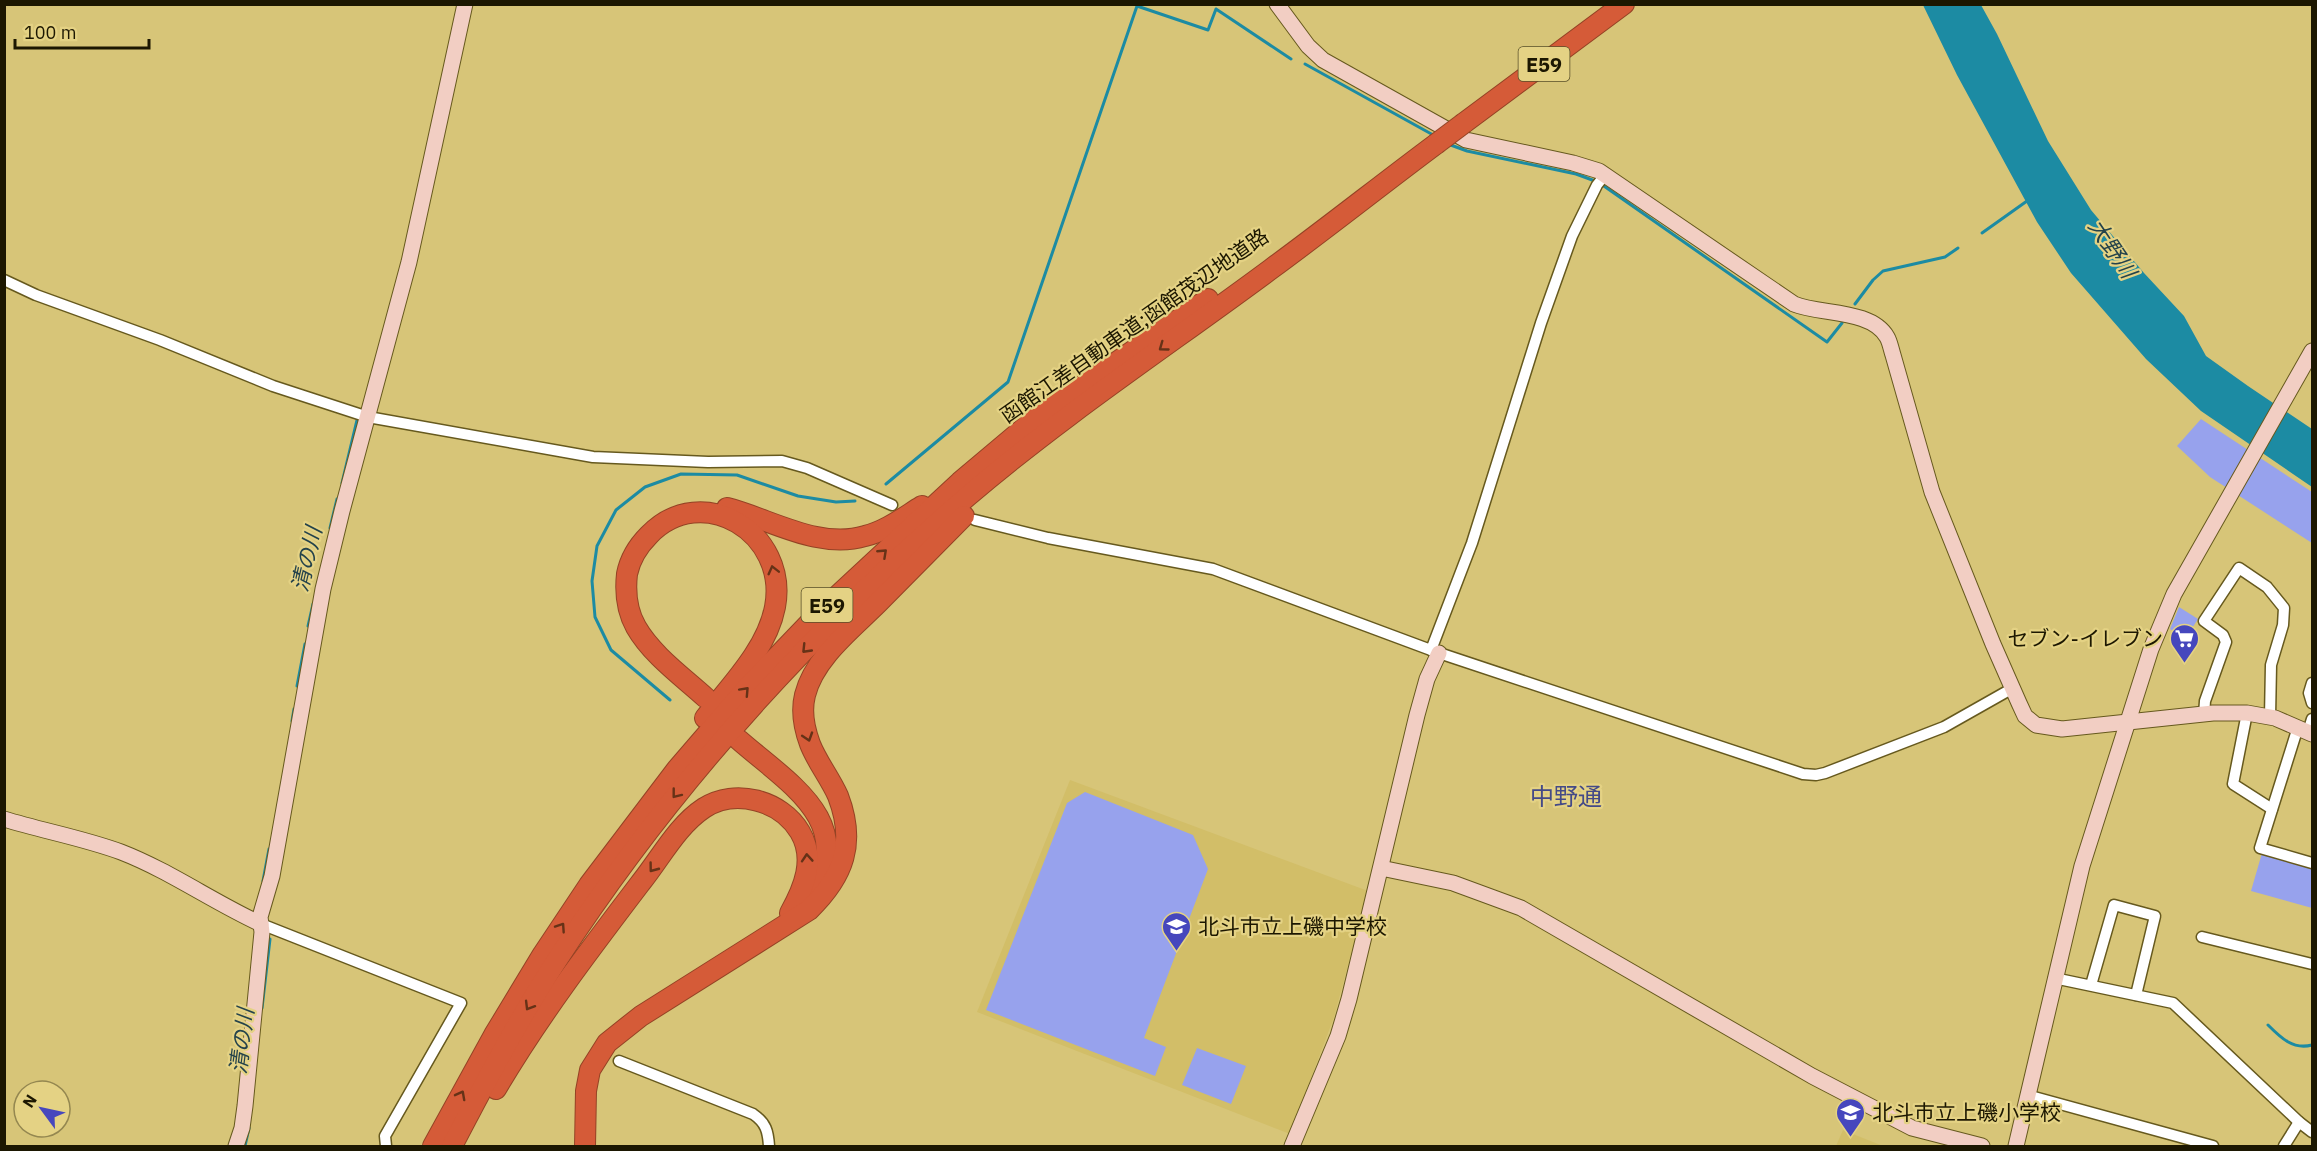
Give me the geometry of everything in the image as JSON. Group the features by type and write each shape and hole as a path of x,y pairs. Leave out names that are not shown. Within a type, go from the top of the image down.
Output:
{"highway":[{"name":"函館江差自動車道;函館茂辺地道路","path":"452,1146 508,1041 556,962 648,831 723,738 832,622 970,495 1092,398 1274,267 1361,199 1624,4"},
{"name":"函館江差自動車道;函館茂辺地道路","path":"433,1146 494,1035 543,954 589,885 677,769 746,689 822,610 960,482 1046,410 1158,332 1361,199"},
{"path":"585,1146 588,1081 596,1057 607,1043 641,1016 809,910 828,892 841,870 847,833 837,795 814,753 804,722 804,696 821,663 976,504 1092,398"},
{"path":"589,885 673,760 757,650 775,608 777,590 775,571 768,553 756,536 738,522 712,513 676,517 657,527 641,543 629,564 625,589 636,626 703,702 639,645 624,622 617,604 616,583 619,562 633,537 648,522 668,509 691,504 713,504 819,537 864,537 888,526 960,482"},
{"path":"578,1146 576,1101 578,1077 586,1054 594,1042 632,1011 790,913 808,898 820,880 827,853 825,834 817,812 743,736 813,791 829,812 837,840 837,862 828,892"},
{"path":"462,1146 503,1077 581,963 684,826 704,808 721,801 741,798 756,800 771,806 794,822 802,835 807,851 807,868 803,888 790,913"}],"street":[{"path":"236,1146 242,1128 260,917 272,876 323,589 409,262 465,4"},
{"path":"1277,4 1308,46 1323,60 1466,140 1580,165 1794,304 1808,310 1866,319 1886,336 1932,492 1992,644 2025,716 2036,725 2062,729 2247,713 2308,728 2272,809 2260,848 2313,863"},
{"path":"1292,1146 1338,1036 1382,868 1417,715 1435,651 1549,301 1572,236 1600,180"},
{"path":"4,280 36,295 160,340 273,386 368,417 593,457 708,462 782,461 807,468 892,505"},
{"path":"2016,1146 2082,866 2144,670 2174,594 2313,351"},
{"path":"975,520 1048,538 1213,569 1435,651 1793,771 1816,775 1944,727 2013,688"},
{"path":"2204,715 2205,701 2226,642 2223,635 2205,621 2239,568 2267,587 2284,608 2283,625 2271,665 2270,717"},
{"path":"2313,683 2309,693 2313,703"},
{"path":"2247,713 2234,784 2272,809"},
{"path":"4,819 119,852 261,924 461,1003 385,1136 386,1146"},
{"path":"1382,868 1453,884 1521,908 1812,1076 1912,1128 1982,1146"},
{"path":"2091,985 2114,905 2155,916 2136,995"},
{"path":"2202,937 2313,964"},
{"path":"2054,978 2173,1003 2298,1122 2313,1132"},
{"path":"619,1061 753,1114 764,1122 768,1132 769,1146"},
{"path":"2027,1095 2213,1146"},
{"path":"2284,1146 2298,1122"}],"shaded area":[{"path":"2201,419 2312,492 2312,543 2210,477 2177,446"},
{"path":"2179,607 2198,619 2185,639 2170,629"},
{"name":"北斗市立上磯中学校","path":"1070,780 1368,891 1334,1017 1290,1134 977,1012"},
{"path":"1085,792 1193,835 1208,869 1144,1038 1166,1047 1155,1076 986,1010 1067,803"},
{"path":"2262,853 2312,867 2312,908 2251,891"},
{"path":"1197,1048 1246,1066 1231,1104 1182,1085"},
{"name":"北斗市立上磯小学校","path":"1843,1130 1883,1146 1836,1146"}],"water":[{"name":"大野川","path":"1923,5 1981,5 2048,141 2091,210 2184,316 2206,356 2312,429 2312,487 2201,411 2146,359 2071,273 2037,222 1957,75"}],"waterway":[{"path":"886,484 1008,382 1137,6 1208,30 1216,9 1291,59"},
{"path":"1305,64 1435,136"},
{"path":"1448,144 1467,151 1576,174 1595,181"},
{"path":"1601,184 1827,342 1842,323"},
{"path":"1982,233 2027,201"},
{"path":"1855,304 1873,280 1883,271 1945,257 1958,248"},
{"name":"清の川","path":"342,483 357,420"},
{"path":"670,700 611,650 595,617 592,581 597,546 616,510 645,487 681,474 737,475 798,496 836,502 855,501"},
{"name":"清の川","path":"330,528 337,499"},
{"name":"清の川","path":"308,626 313,604"},
{"name":"清の川","path":"297,686 305,644"},
{"name":"清の川","path":"292,721 294,709"},
{"name":"清の川","path":"263,881 269,849"},
{"name":"清の川","path":"262,1008 270,939"},
{"path":"2268,1025 2293,1044 2312,1045"},
{"name":"清の川","path":"245,1146 249,1128"}],"place":[{"name":"セブン-イレブン","path":"2184,664"},
{"name":"北斗市立上磯中学校","path":"1177,952"},
{"name":"北斗市立上磯小学校","path":"1851,1138"}],"district":[{"name":"中野通","path":"1566,796"}]}
